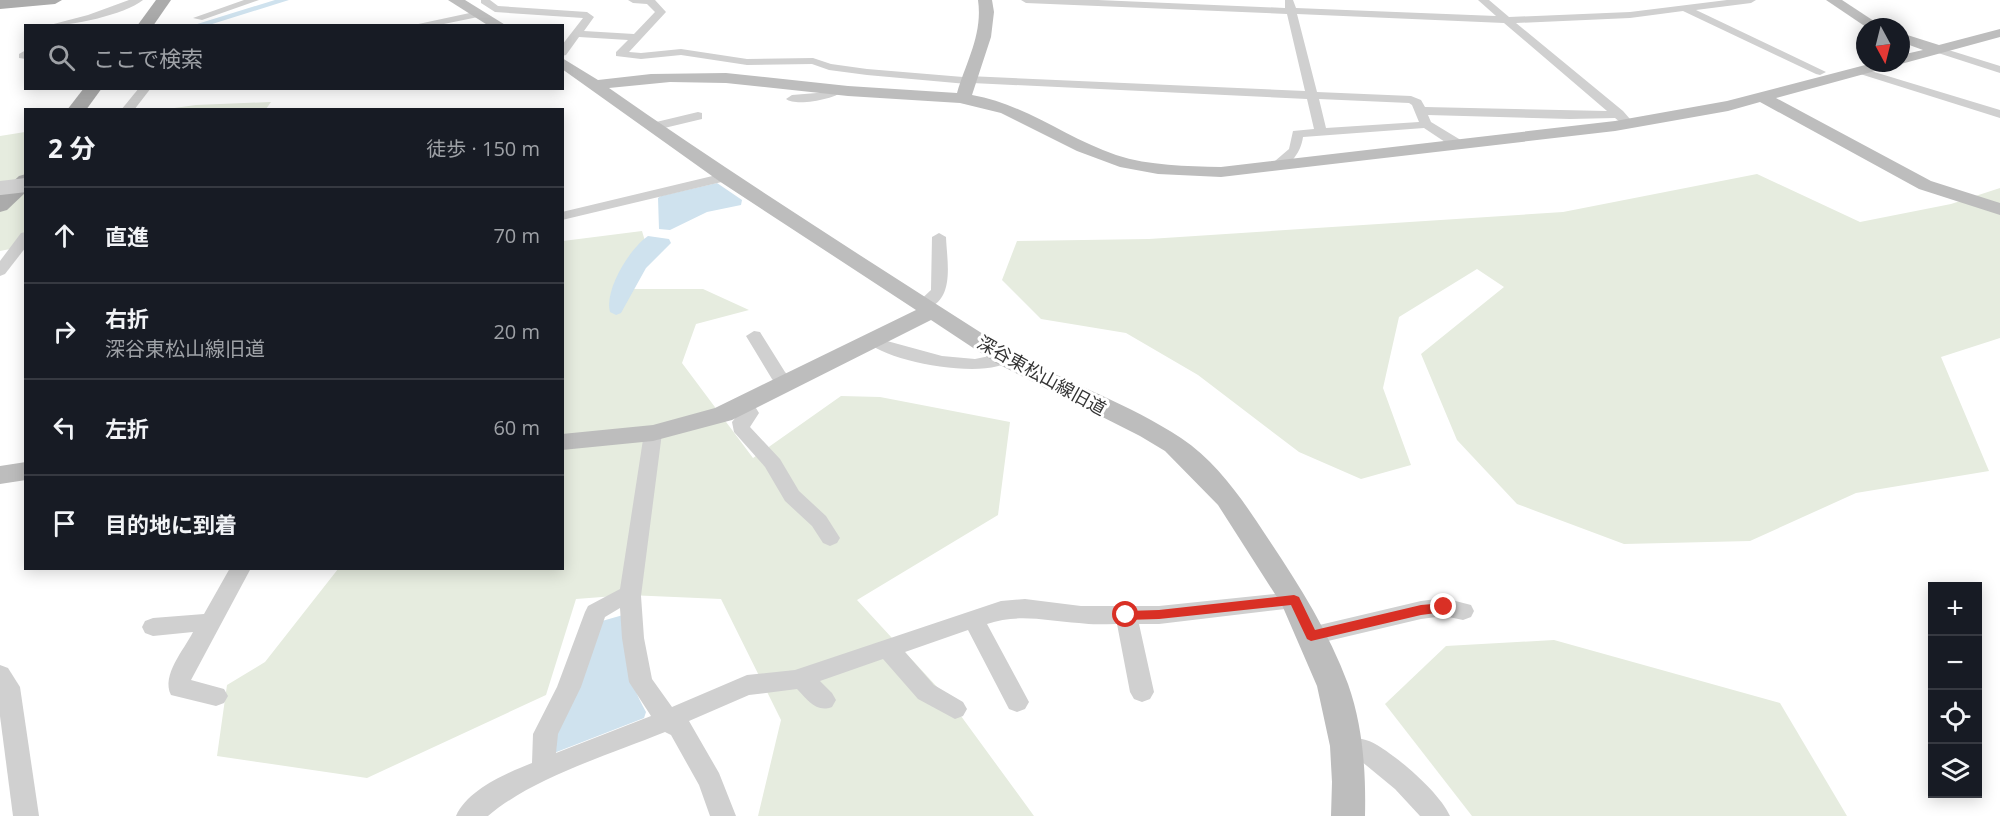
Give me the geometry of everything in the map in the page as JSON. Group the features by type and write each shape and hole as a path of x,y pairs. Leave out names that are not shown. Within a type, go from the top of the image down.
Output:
{"main road":[{"path":"9,2 55,0"},
{"path":"146,24 164,0"},
{"path":"157,24 174,0"},
{"path":"78,108 92,90"},
{"path":"91,108 104,90"},
{"path":"0,189 24,168"},
{"path":"0,206 24,182"}],"street":[{"path":"60,24 92,17 138,0"},
{"path":"195,22 210,0"},
{"path":"195,22 254,0"},
{"path":"633,0 650,1 661,12 620,54 641,56 681,52 747,62 813,61 829,67 968,80 1411,100 1417,103 1424,117 1459,145"},
{"path":"963,99 984,37 988,18 986,0"},
{"path":"1026,0 1291,6 1507,20 1591,18 1751,0"},
{"path":"1484,0 1625,119"},
{"path":"1667,0 1820,72"},
{"path":"1833,0 1862,18"},
{"path":"458,2 485,7 579,9 589,17 564,51"},
{"path":"1291,6 1322,132"},
{"path":"421,24 485,7"},
{"path":"485,7 498,24"},
{"path":"1910,58 2000,33"},
{"path":"578,34 636,37"},
{"path":"1910,40 2000,70"},
{"name":"深谷東松山線旧道","path":"564,63 656,126 725,177 1005,358 1173,445 1192,460 1227,498 1294,600 1333,686 1346,746 1349,782 1348,816"},
{"path":"595,85 646,79 721,78 963,99 1014,112 1097,154 1140,166 1201,172 1276,166 1459,145 1625,119 1728,106 1856,71"},
{"path":"1867,72 2000,114"},
{"path":"129,108 144,90"},
{"path":"792,99 832,95 839,90"},
{"path":"1762,97 1925,185 2000,209"},
{"path":"1276,166 1295,150 1297,134 1412,127 1424,117 1481,110 1625,119"},
{"path":"656,126 698,116"},
{"path":"564,216 725,177"},
{"path":"0,189 24,185"},
{"path":"564,442 653,433 693,424 745,404 874,340 928,308 939,290 939,237"},
{"path":"0,271 24,239"},
{"path":"753,336 778,375 787,384"},
{"path":"874,340 881,345 941,362 996,362 1005,358"},
{"path":"745,404 750,413 741,422 741,428 773,464 792,496 819,521 830,538"},
{"path":"653,433 630,596 633,638 641,682 668,720 680,728 710,781 723,816"},
{"path":"0,475 24,471"},
{"path":"216,696 178,688 179,679 240,570"},
{"path":"546,769 542,752 548,722 569,688 596,612 619,598 630,596"},
{"path":"469,816 495,794 546,769 668,720 747,685 801,678 1001,610 1025,609 1081,615 1159,615 1294,600"},
{"path":"1311,636 1421,610 1444,607 1463,611"},
{"path":"1126,615 1142,692"},
{"path":"973,619 1017,702"},
{"path":"153,627 211,622"},
{"path":"887,648 926,692 955,709"},
{"path":"0,675 8,687 26,816"},
{"path":"801,678 824,700"},
{"path":"1346,746 1368,752 1404,781 1437,816"}],"shaded area":[{"path":"271,102 267,108 174,108"},
{"path":"24,132 24,246 0,251 0,136"},
{"path":"1757,174 1860,222 1951,204 2000,188 2000,338 1941,357 1989,471 1856,493 1750,541 1624,544 1517,504 1457,440 1421,354 1504,287 1477,269 1399,317 1383,388 1411,465 1361,479 1299,452 1198,375 1126,333 1041,319 1002,280 1017,241 1149,239 1563,212"},
{"path":"642,231 648,251 619,289 703,289 749,310 696,324 682,363 753,458 841,396 880,397 1010,422 998,515 857,600 950,701 1034,816 758,816 781,720 721,599 628,595 576,599 546,695 367,778 217,756 227,685 265,662 337,570 564,570 564,241"},
{"path":"1554,640 1780,703 1847,816 1472,816 1385,704 1446,646"}],"water":[{"path":"275,0 289,0 212,24 197,24"},
{"path":"717,183 742,200 741,205 707,212 670,230 659,229 658,198"},
{"path":"648,236 669,239 671,243 646,268 621,313 616,315 610,312 609,303 615,281 626,260"},
{"path":"623,615 627,665 646,712 644,718 554,753 556,724 602,621"}],"route":[{"path":"1126,615 1159,615 1294,600 1311,636 1421,610 1444,607"}]}
